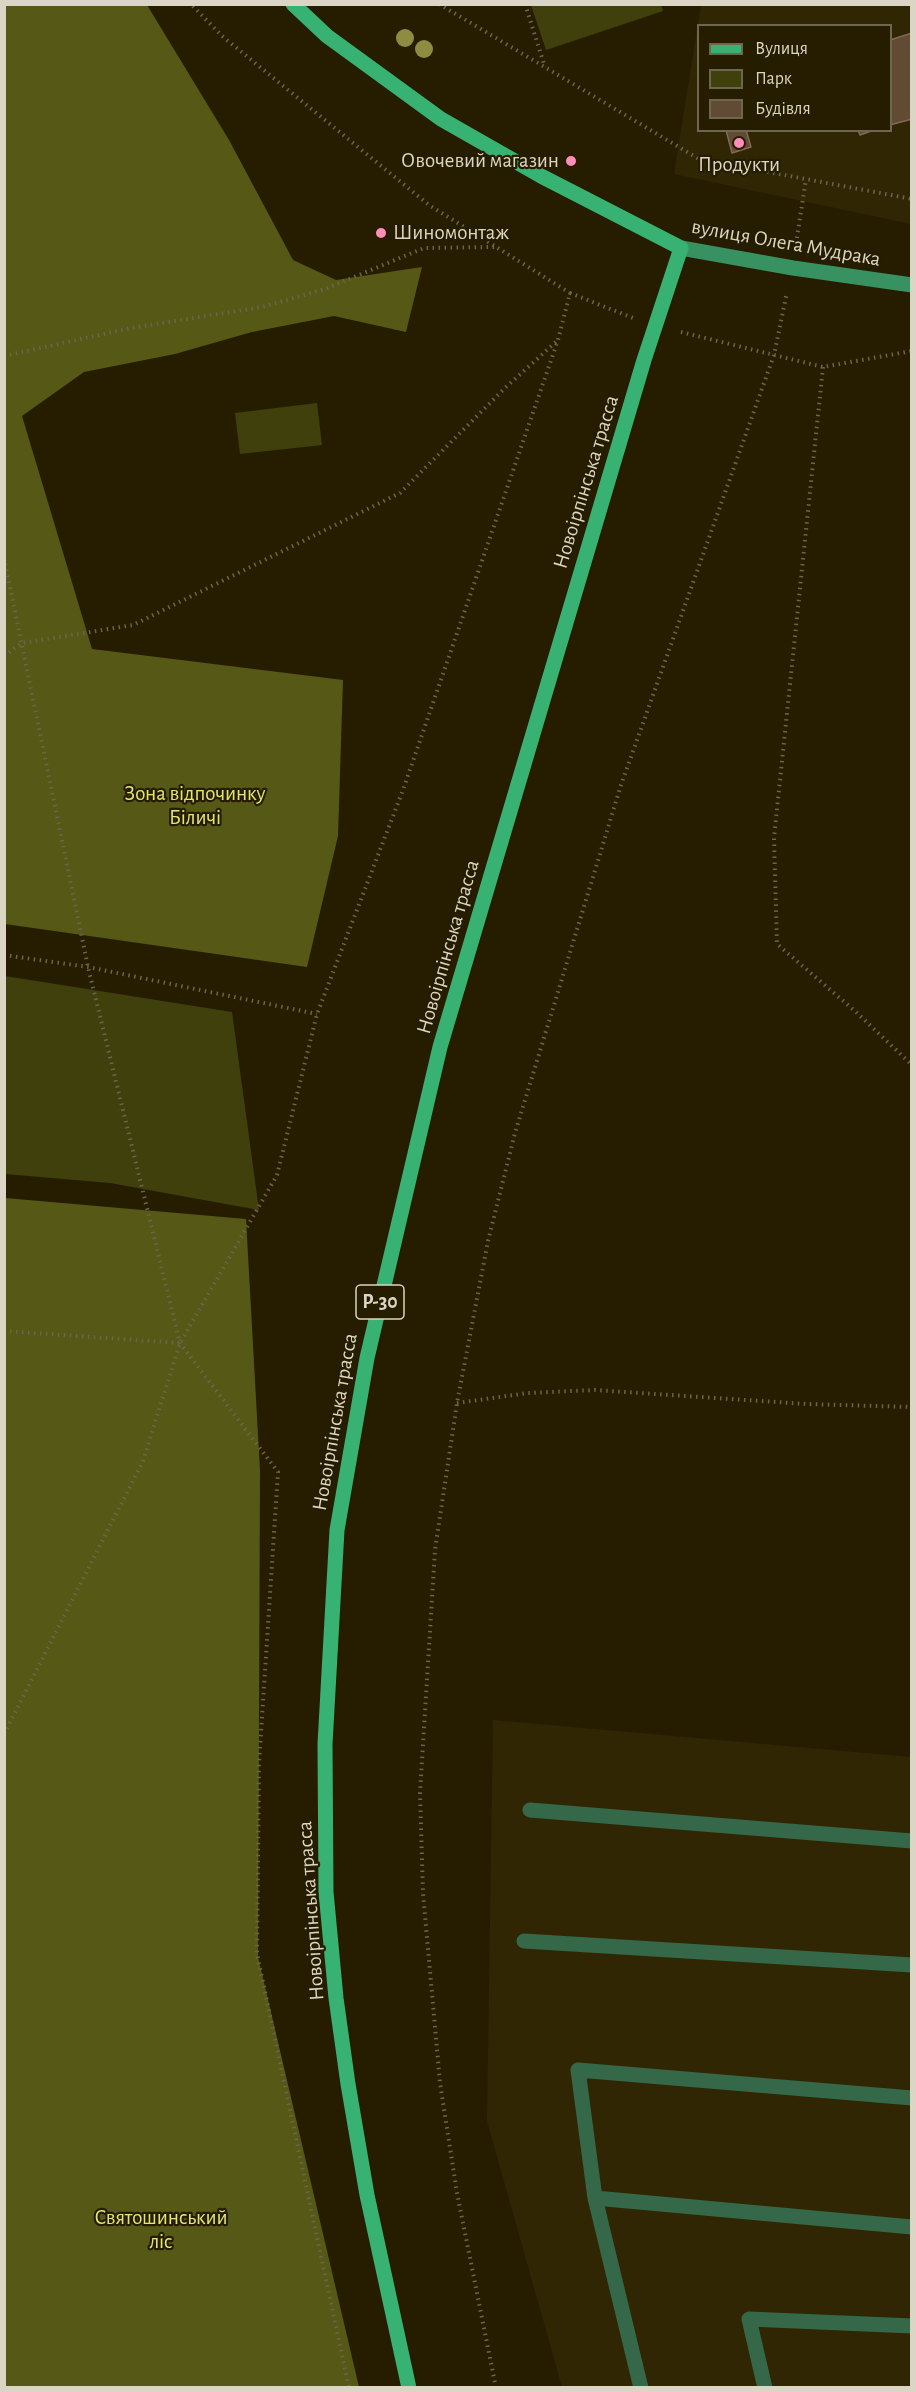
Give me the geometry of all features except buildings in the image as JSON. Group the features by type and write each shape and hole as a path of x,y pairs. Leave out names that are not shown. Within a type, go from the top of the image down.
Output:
{"main road":[{"name":"вулиця Олега Мудрака","path":"293,4 327,36 441,119 541,176 681,248"},
{"name":"Новоірпінська трасса","path":"409,2388 367,2195 348,2084 336,1998 326,1892 325,1744 337,1530 367,1358 440,1047 655,326 681,248"}],"street":[{"name":"вулиця Олега Мудрака","path":"681,248 793,268 912,285"}],"lane":[{"path":"530,1810 912,1840"},
{"path":"524,1941 912,1965"},
{"path":"641,2388 595,2198 578,2070 912,2098"},
{"path":"595,2198 912,2227"},
{"path":"765,2388 748,2319 912,2326"}],"path":[{"path":"191,4 222,36 429,205 570,293 655,326 823,366 912,351"},
{"path":"439,4 699,159 912,199"},
{"path":"525,4 545,67"},
{"path":"4,356 131,328 262,307 325,289 424,248 496,247"},
{"path":"4,1734 143,1461 180,1343 277,1175 317,1014 403,790 558,340 570,293"},
{"path":"4,656 22,643 133,624 400,493 506,387 558,340"},
{"path":"496,2388 456,2193 440,2083 423,1893 420,1793 435,1550 458,1403 488,1241 515,1133 621,786 774,355"},
{"path":"823,366 774,838 777,944 856,1012 912,1065"},
{"path":"4,558 88,968 180,1343 278,1472 259,1763 257,1954 349,2388"},
{"path":"4,955 88,968 317,1014"},
{"path":"4,1331 180,1343"},
{"path":"458,1403 528,1393 595,1390 806,1404 912,1407"}],"shaded area":[{"path":"701,5 911,5 911,224 674,174 697,30 697,132 892,132 892,24 698,24"},
{"path":"493,1720 911,1757 911,2387 562,2387 487,2121"}],"green space":[{"name":"Зона відпочинку Біличі","path":"5,4 147,5 229,140 293,260 336,280 422,267 406,332 334,316 252,332 175,354 84,372 22,416 92,649 343,680 338,836 307,967 5,924"},
{"path":"531,5 661,5 663,11 546,50"},
{"path":"317,403 322,445 240,454 235,413"},
{"path":"5,976 232,1012 259,1210 110,1183 5,1174"},
{"name":"Святошинський ліс","path":"5,1198 246,1219 260,1471 258,1957 359,2387 5,2387"}],"place":[{"name":"Продукти","path":"739,143"},
{"name":"Овочевий магазин","path":"571,161"},
{"name":"Шиномонтаж","path":"381,233"}]}
